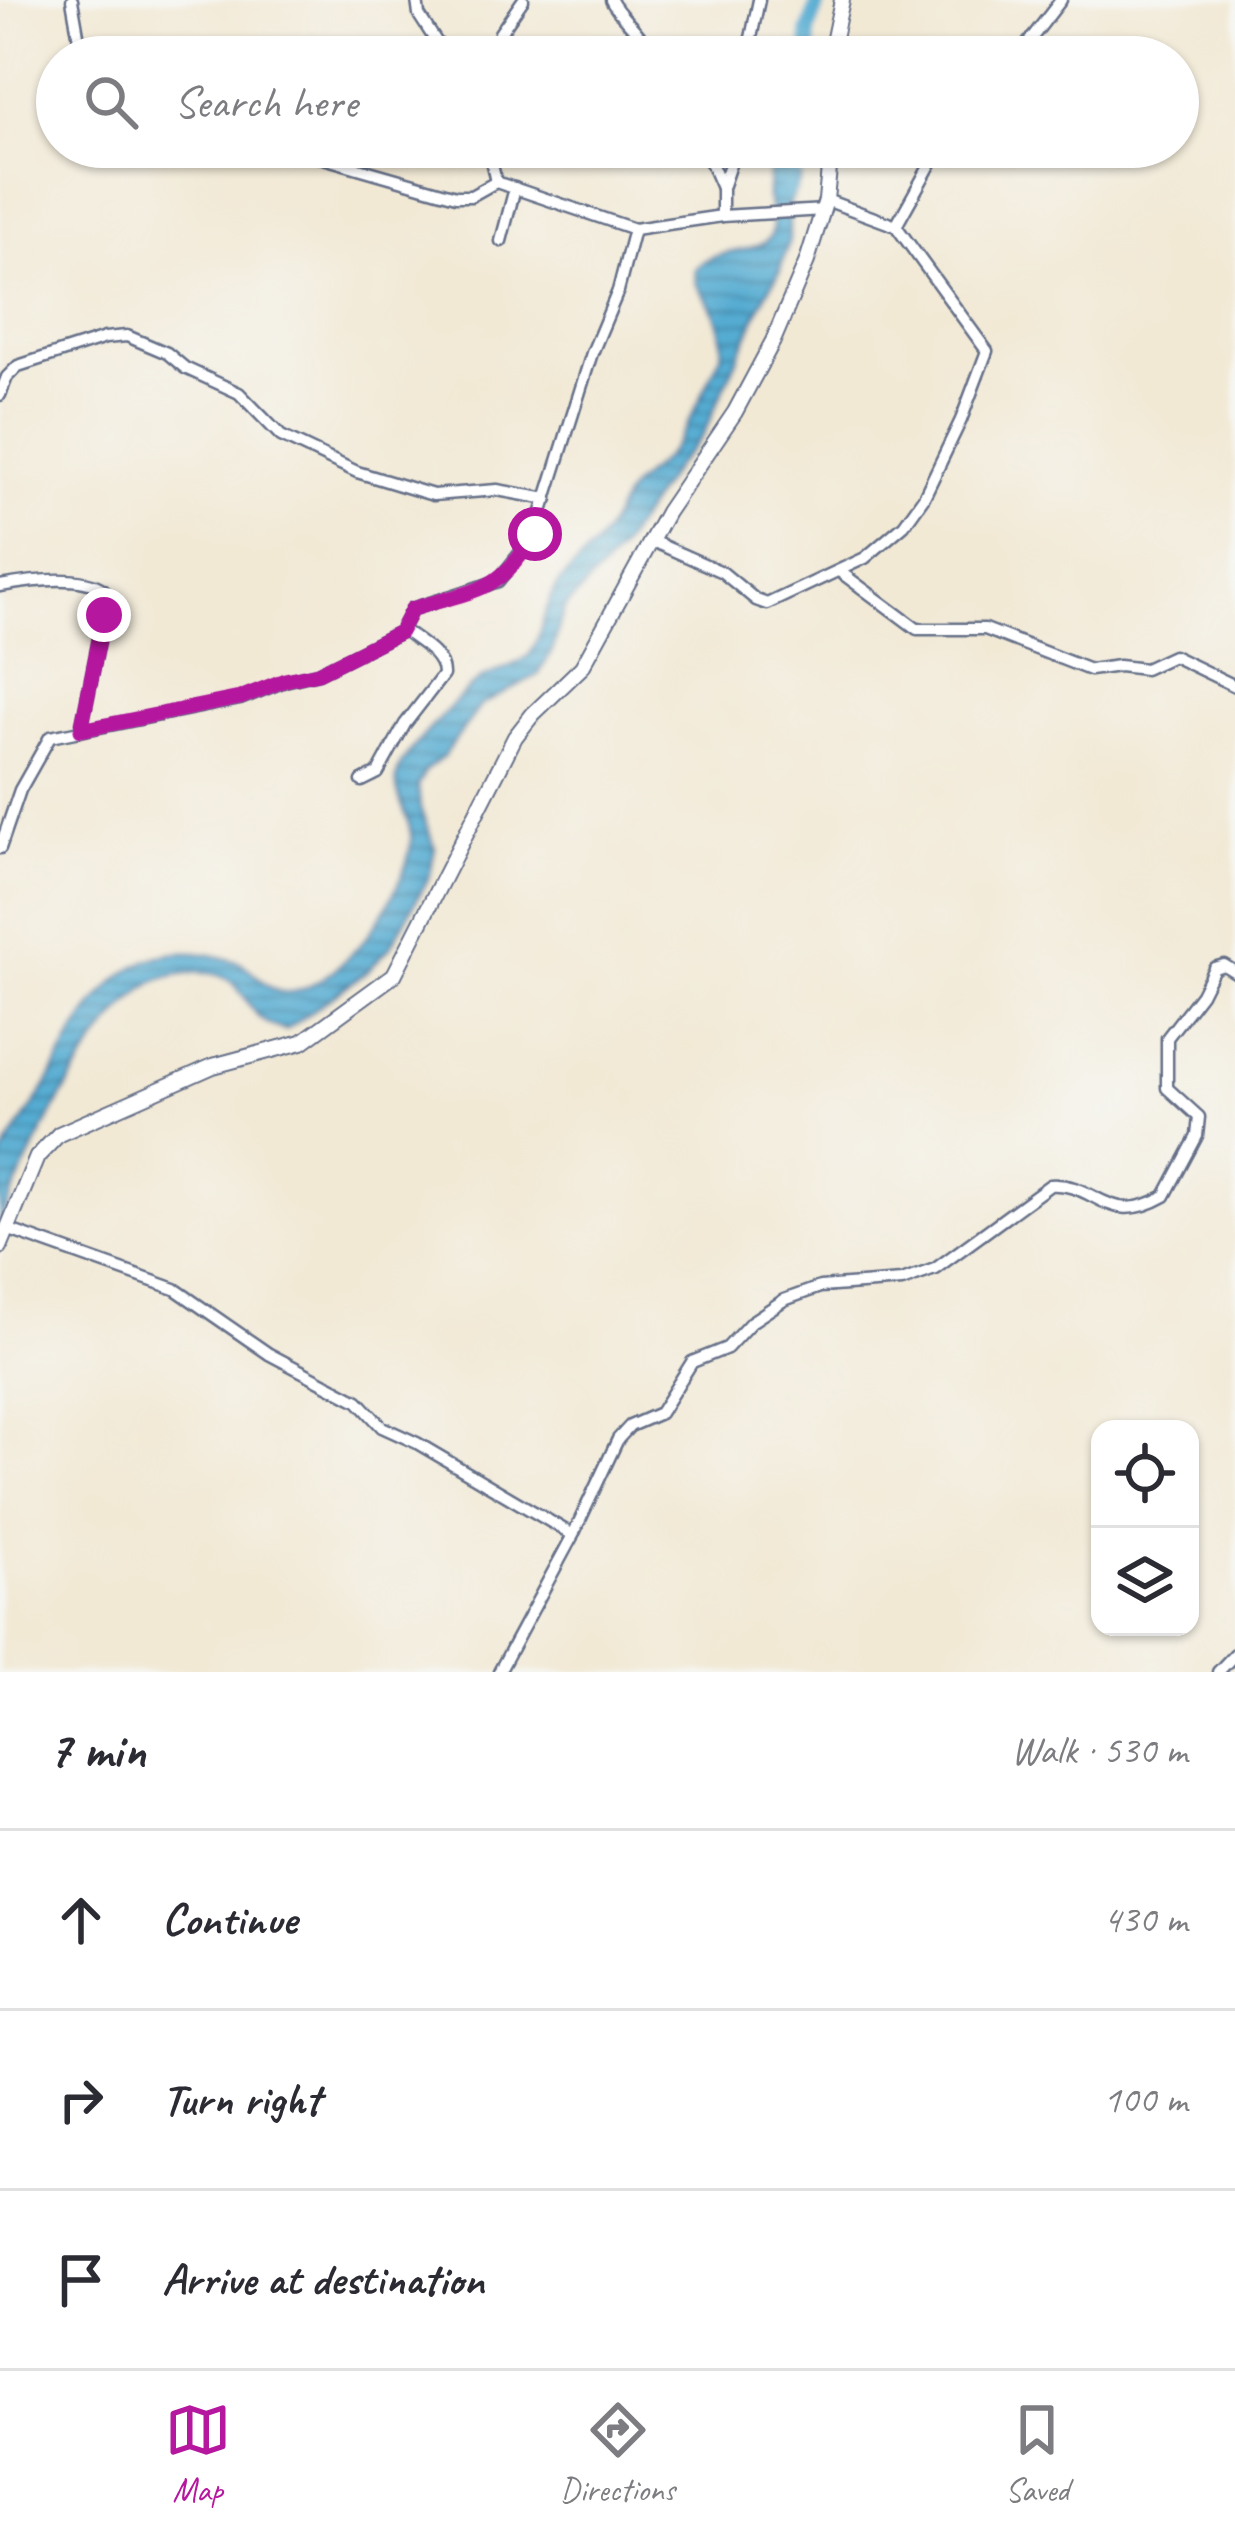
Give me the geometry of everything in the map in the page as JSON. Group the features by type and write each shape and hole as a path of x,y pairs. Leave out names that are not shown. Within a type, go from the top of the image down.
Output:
{"main road":[{"path":"834,36 842,0"},
{"path":"0,1247 37,1157 59,1134 218,1064 302,1042 394,975 515,737 582,667 687,480 735,412 773,341 825,205 829,168"}],"street":[{"path":"72,0 78,36"},
{"path":"417,0 419,15 432,36"},
{"path":"500,36 523,0"},
{"path":"611,0 638,36"},
{"path":"752,36 758,0"},
{"path":"1033,36 1061,0"},
{"path":"359,168 456,196 471,196 496,182 634,229 825,205 896,226 987,355 961,420 915,510 875,551 774,602 761,603 722,572 652,541"},
{"path":"493,168 496,182"},
{"path":"713,168 722,188"},
{"path":"722,216 722,188 729,168"},
{"path":"896,226 928,168"},
{"path":"501,241 515,188"},
{"path":"0,848 14,804 50,737 255,694 285,680 318,673 402,629 412,609 479,591 505,576 535,534 592,353 618,291 634,229"},
{"path":"0,395 18,365 105,338 127,336 239,394 281,436 371,477 433,495 497,490 547,499"},
{"path":"839,571 917,629 985,629 1090,670 1144,669 1173,656 1235,686"},
{"path":"0,586 35,582 102,586 104,615 81,730"},
{"path":"362,781 378,773 405,724 442,675 437,657 402,629"},
{"path":"500,1672 621,1434 660,1414 692,1362 723,1351 752,1322 784,1300 820,1287 902,1281 935,1269 1050,1185 1065,1185 1121,1209 1165,1196 1197,1136 1199,1117 1167,1088 1167,1038 1201,994 1214,968 1224,965 1235,972"},
{"path":"7,1228 157,1281 189,1297 268,1354 358,1401 382,1427 573,1535"},
{"path":"1218,1672 1235,1654"}],"water":[{"path":"770,168 801,177 789,205 789,240 779,273 703,435 674,468 616,554 564,609 553,649 539,674 480,706 443,757 426,770 418,785 420,808 435,847 430,875 391,946 368,970 286,1030 261,1018 223,977 185,973 146,987 81,1065 43,1131 0,1224 0,1161 83,1020 121,976 171,954 201,954 237,962 270,987 292,992 323,978 366,937 394,894 407,862 411,834 397,783 401,765 474,685 529,655 556,588 604,534 632,487 679,439 722,353 719,323 696,283 695,269 714,257 767,240 773,228"}],"waterway":[{"path":"808,36 819,0"},
{"path":"788,190 794,168"}],"route":[{"path":"104,615 81,730 213,705 318,673 400,632 412,609 479,591 498,581 535,534"}]}
